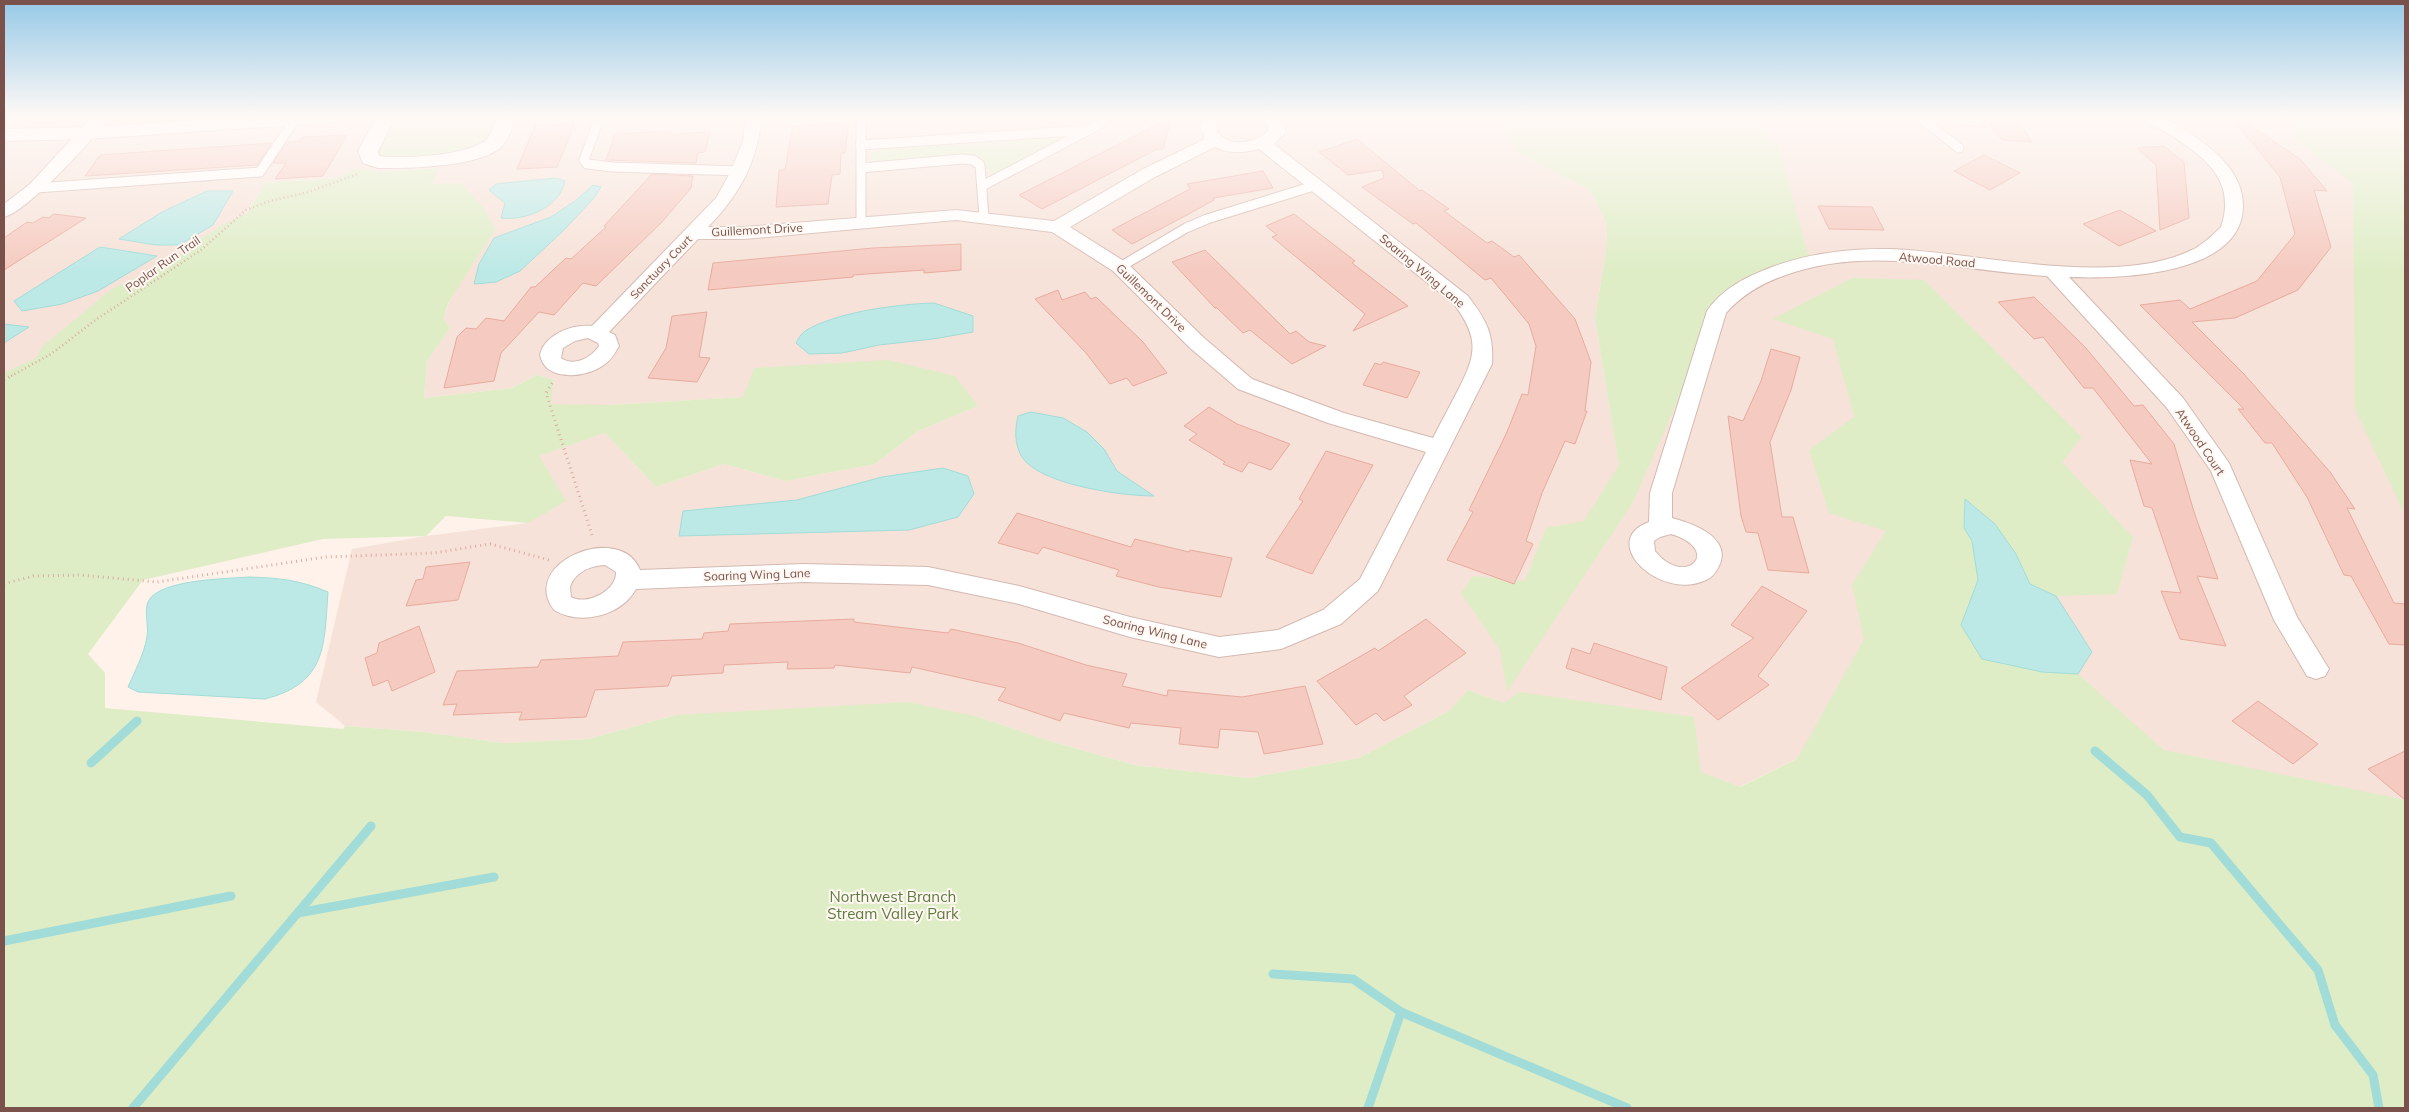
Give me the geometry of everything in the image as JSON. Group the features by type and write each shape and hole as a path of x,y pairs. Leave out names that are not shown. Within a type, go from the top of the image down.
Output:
{"street":[{"path":"4,212 36,188 55,168"},
{"name":"Sanctuary Court","path":"597,333 723,201 741,168"},
{"path":"1058,227 1159,168"},
{"name":"Soaring Wing Lane","path":"629,580 804,573 928,576 1019,596 1130,627 1219,647 1281,640 1332,617 1369,585 1482,364 1484,345 1478,323 1461,300 1294,168"},
{"name":"Atwood Road","path":"1660,527 1661,492 1717,311 1734,293 1759,280 1810,261 1843,256 1919,256 2053,271 2109,272 2156,267 2185,260 2209,250 2229,231 2237,202 2230,183 2221,168"},
{"name":"Guillemont Drive","path":"694,233 744,233 956,215 1058,227 1120,267 1196,342 1245,384 1336,418 1440,448"},
{"name":"Atwood Court","path":"2053,271 2175,404 2221,469 2286,620 2316,669"}],"lane":[{"path":"36,188 260,172 263,168"},
{"path":"641,168 740,171"},
{"path":"861,168 861,222"},
{"path":"980,168 984,217"},
{"path":"982,186 1017,168"},
{"path":"1120,267 1186,228 1317,186"}],"path":[{"name":"Poplar Run Trail","path":"4,380 51,354 97,318 201,250 246,210 270,201 331,184 363,172"},
{"path":"555,380 546,393 594,541"},
{"path":"4,584 34,576 80,575 157,582 326,557 434,553 490,544 551,561"}],"shaded area":[{"path":"4,168 1548,168 1590,190 1607,224 1606,251 1595,318 1619,464 1767,168 2375,168 2405,335 2405,848 1887,715 1739,787 1544,713 1542,717 1468,690 1449,711 1359,758 1249,778 1135,765 1053,742 979,717 676,715 588,739 503,743 425,732 345,726 316,702 352,549 426,536 528,523 538,456 605,433 656,487 724,464 786,481 875,464 918,431 978,406 743,397 609,405 549,415 554,380 537,375 512,388 424,398 427,361 450,328 443,318 478,231 429,188 438,168 380,172 357,168 336,178 265,183 240,222 29,368 4,388"}],"green space":[{"name":"Northwest Branch Stream Valley Park","path":"357,168 380,172 439,168 431,184 461,183 484,208 495,229 449,302 443,318 450,328 427,361 424,398 512,388 537,375 554,380 551,404 609,405 743,397 754,368 889,360 955,376 978,406 918,431 875,464 786,481 724,464 656,487 605,433 539,456 566,501 528,523 446,516 426,536 323,539 143,580 88,654 105,673 105,708 343,729 345,726 425,732 503,743 588,739 676,715 908,702 979,717 1053,742 1135,765 1249,778 1359,758 1449,711 1468,690 1504,703 1519,692 1694,717 1701,772 1740,787 1797,759 1864,639 1852,585 1886,531 1829,513 1809,450 1854,417 1833,339 1773,319 1852,278 1924,280 2082,437 2062,462 2133,537 2117,594 2056,596 2030,584 2016,554 1995,524 1965,499 1964,528 1972,541 1978,580 1961,625 2042,672 2078,674 2164,750 2405,800 2405,1108 4,1108 4,373 36,358 43,346 113,288 162,266 220,226 246,214 265,183 336,178"},
{"path":"988,168 1010,168 999,174 991,173"},
{"path":"1548,168 1784,168 1810,261 1759,280 1717,311 1633,502 1507,692 1500,650 1461,593 1473,576 1525,581 1546,528 1584,521 1619,465 1595,318 1606,251 1607,224 1590,190"},
{"path":"2333,168 2405,168 2405,515 2355,409 2353,183"}],"water":[{"path":"556,178 565,181 562,190 556,198 540,210 521,217 501,218 505,203 489,190 496,184"},
{"path":"593,185 601,187 594,198 563,231 520,271 496,282 474,284 479,264 494,238 551,217 575,201"},
{"path":"207,191 233,191 213,225 179,245 156,245 119,239 162,212"},
{"path":"100,247 157,256 98,291 62,304 22,311 14,301"},
{"path":"934,303 973,316 973,332 879,345 842,353 809,354 796,343 805,331 818,324 850,314 886,307"},
{"path":"4,324 29,327 4,343"},
{"path":"1031,412 1063,418 1087,432 1104,449 1117,471 1154,496 1123,494 1083,487 1046,475 1032,467 1019,452 1016,436 1018,416"},
{"path":"943,468 968,476 974,494 958,517 909,530 679,536 683,511 797,500 882,477"},
{"path":"1965,499 1995,524 2016,554 2030,584 2056,596 2092,652 2078,674 2042,672 1982,659 1961,625 1978,580 1972,541 1964,528"},
{"path":"249,577 289,580 328,592 323,645 318,660 311,672 300,683 285,692 265,699 138,692 128,687 146,643 147,606 154,594 165,589 194,582"}],"building":[{"path":"91,168 212,168 85,176"},
{"path":"283,168 328,168 323,176 275,179"},
{"path":"785,168 840,168 840,174 832,175 828,204 776,207 779,170 785,170"},
{"path":"1072,168 1121,168 1042,209 1019,195"},
{"path":"1339,168 1392,168 1420,191 1422,190 1449,209 1444,211 1487,243 1492,241 1514,257 1519,255 1575,319 1591,362 1585,411 1587,411 1575,444 1565,441 1542,493 1526,541 1533,544 1514,584 1447,560 1473,512 1469,510 1507,432 1522,394 1528,395 1536,346 1529,324 1491,278 1485,280 1416,223 1413,224 1362,187 1384,178 1382,170 1348,175"},
{"path":"1960,168 2010,168 2020,173 1990,190 1954,171"},
{"path":"2156,168 2185,168 2189,218 2160,230"},
{"path":"2273,168 2308,168 2327,191 2314,190 2331,247 2298,290 2235,318 2192,322 2244,374 2330,472 2355,509 2347,508 2394,603 2405,604 2405,645 2389,644 2351,576 2344,575 2307,497 2272,443 2265,443 2238,409 2244,409 2140,305 2180,300 2190,309 2257,281 2295,234 2280,177"},
{"path":"1263,171 1273,188 1213,198 1214,200 1132,244 1112,230 1190,189 1187,184"},
{"path":"652,174 693,176 691,188 661,223 596,286 583,283 554,315 539,312 501,353 494,381 444,388 457,337 466,328 476,329 486,318 504,321 531,287 535,287 566,258 571,259 606,227 604,226"},
{"path":"1818,206 1872,207 1884,230 1829,229"},
{"path":"2120,210 2156,231 2119,246 2083,224"},
{"path":"54,214 86,218 4,270 4,238 27,222 33,223 43,217 48,218"},
{"path":"1294,214 1355,261 1352,263 1408,306 1353,331 1365,314 1272,237 1277,235 1266,226"},
{"path":"961,244 961,270 924,273 924,270 853,275 853,277 708,290 713,263 873,248"},
{"path":"1205,250 1290,334 1296,331 1309,342 1326,346 1292,364 1250,330 1243,333 1215,308 1172,262"},
{"path":"1058,290 1062,300 1085,292 1091,299 1096,297 1143,342 1167,373 1133,386 1127,378 1110,384 1086,353 1035,299"},
{"path":"2034,297 2085,347 2134,406 2143,405 2174,444 2195,515 2218,579 2197,576 2226,646 2180,639 2161,591 2181,593 2152,508 2144,506 2130,460 2152,464 2093,388 2084,388 2043,337 2034,339 1998,302"},
{"path":"707,312 699,357 710,358 697,382 648,378 666,348 672,316"},
{"path":"1771,349 1800,357 1791,390 1770,442 1782,517 1793,517 1809,573 1768,570 1758,533 1746,532 1741,516 1728,416 1743,421 1761,381"},
{"path":"1383,362 1420,372 1407,398 1363,385 1375,363 1381,365"},
{"path":"1209,407 1237,424 1290,444 1271,470 1249,462 1242,472 1223,464 1225,462 1189,440 1197,434 1184,426"},
{"path":"1326,451 1373,465 1312,574 1266,557 1303,501 1299,499"},
{"path":"1017,513 1131,547 1135,539 1189,552 1190,550 1232,558 1221,597 1159,587 1116,576 1119,570 1043,547 1038,554 998,543"},
{"path":"470,562 458,600 406,606 416,580 423,579 426,567"},
{"path":"1762,586 1807,611 1758,676 1769,685 1718,720 1681,688 1754,638 1731,625"},
{"path":"854,619 854,622 948,633 951,629 1018,643 1086,665 1127,674 1122,686 1167,696 1168,690 1242,697 1305,686 1323,744 1264,754 1258,732 1220,729 1218,748 1179,744 1181,728 1131,723 1129,728 1064,713 1060,721 998,700 1006,688 912,667 910,673 835,665 834,668 787,669 788,662 724,665 723,673 672,676 668,686 595,690 586,717 519,720 522,712 453,715 457,704 443,705 457,671 538,667 541,660 618,656 623,642 702,639 704,633 728,631 730,624"},
{"path":"1426,619 1466,653 1404,696 1412,705 1384,721 1376,713 1356,725 1317,681 1375,648 1378,651"},
{"path":"419,626 435,672 392,691 388,680 373,686 365,658 377,653 379,643"},
{"path":"1594,643 1667,667 1661,700 1566,668 1572,648 1590,654"},
{"path":"2258,701 2318,744 2293,764 2232,721"},
{"path":"2405,751 2405,800 2368,769"}],"waterway":[{"path":"91,763 137,721"},
{"path":"2095,751 2147,795 2180,837 2211,843 2318,970 2335,1025 2373,1075 2379,1108"},
{"path":"133,1108 371,826"},
{"path":"298,913 494,877"},
{"path":"4,941 231,896"},
{"path":"1273,974 1353,979 1401,1012"},
{"path":"1368,1108 1401,1012"},
{"path":"1401,1012 1627,1108"}]}
